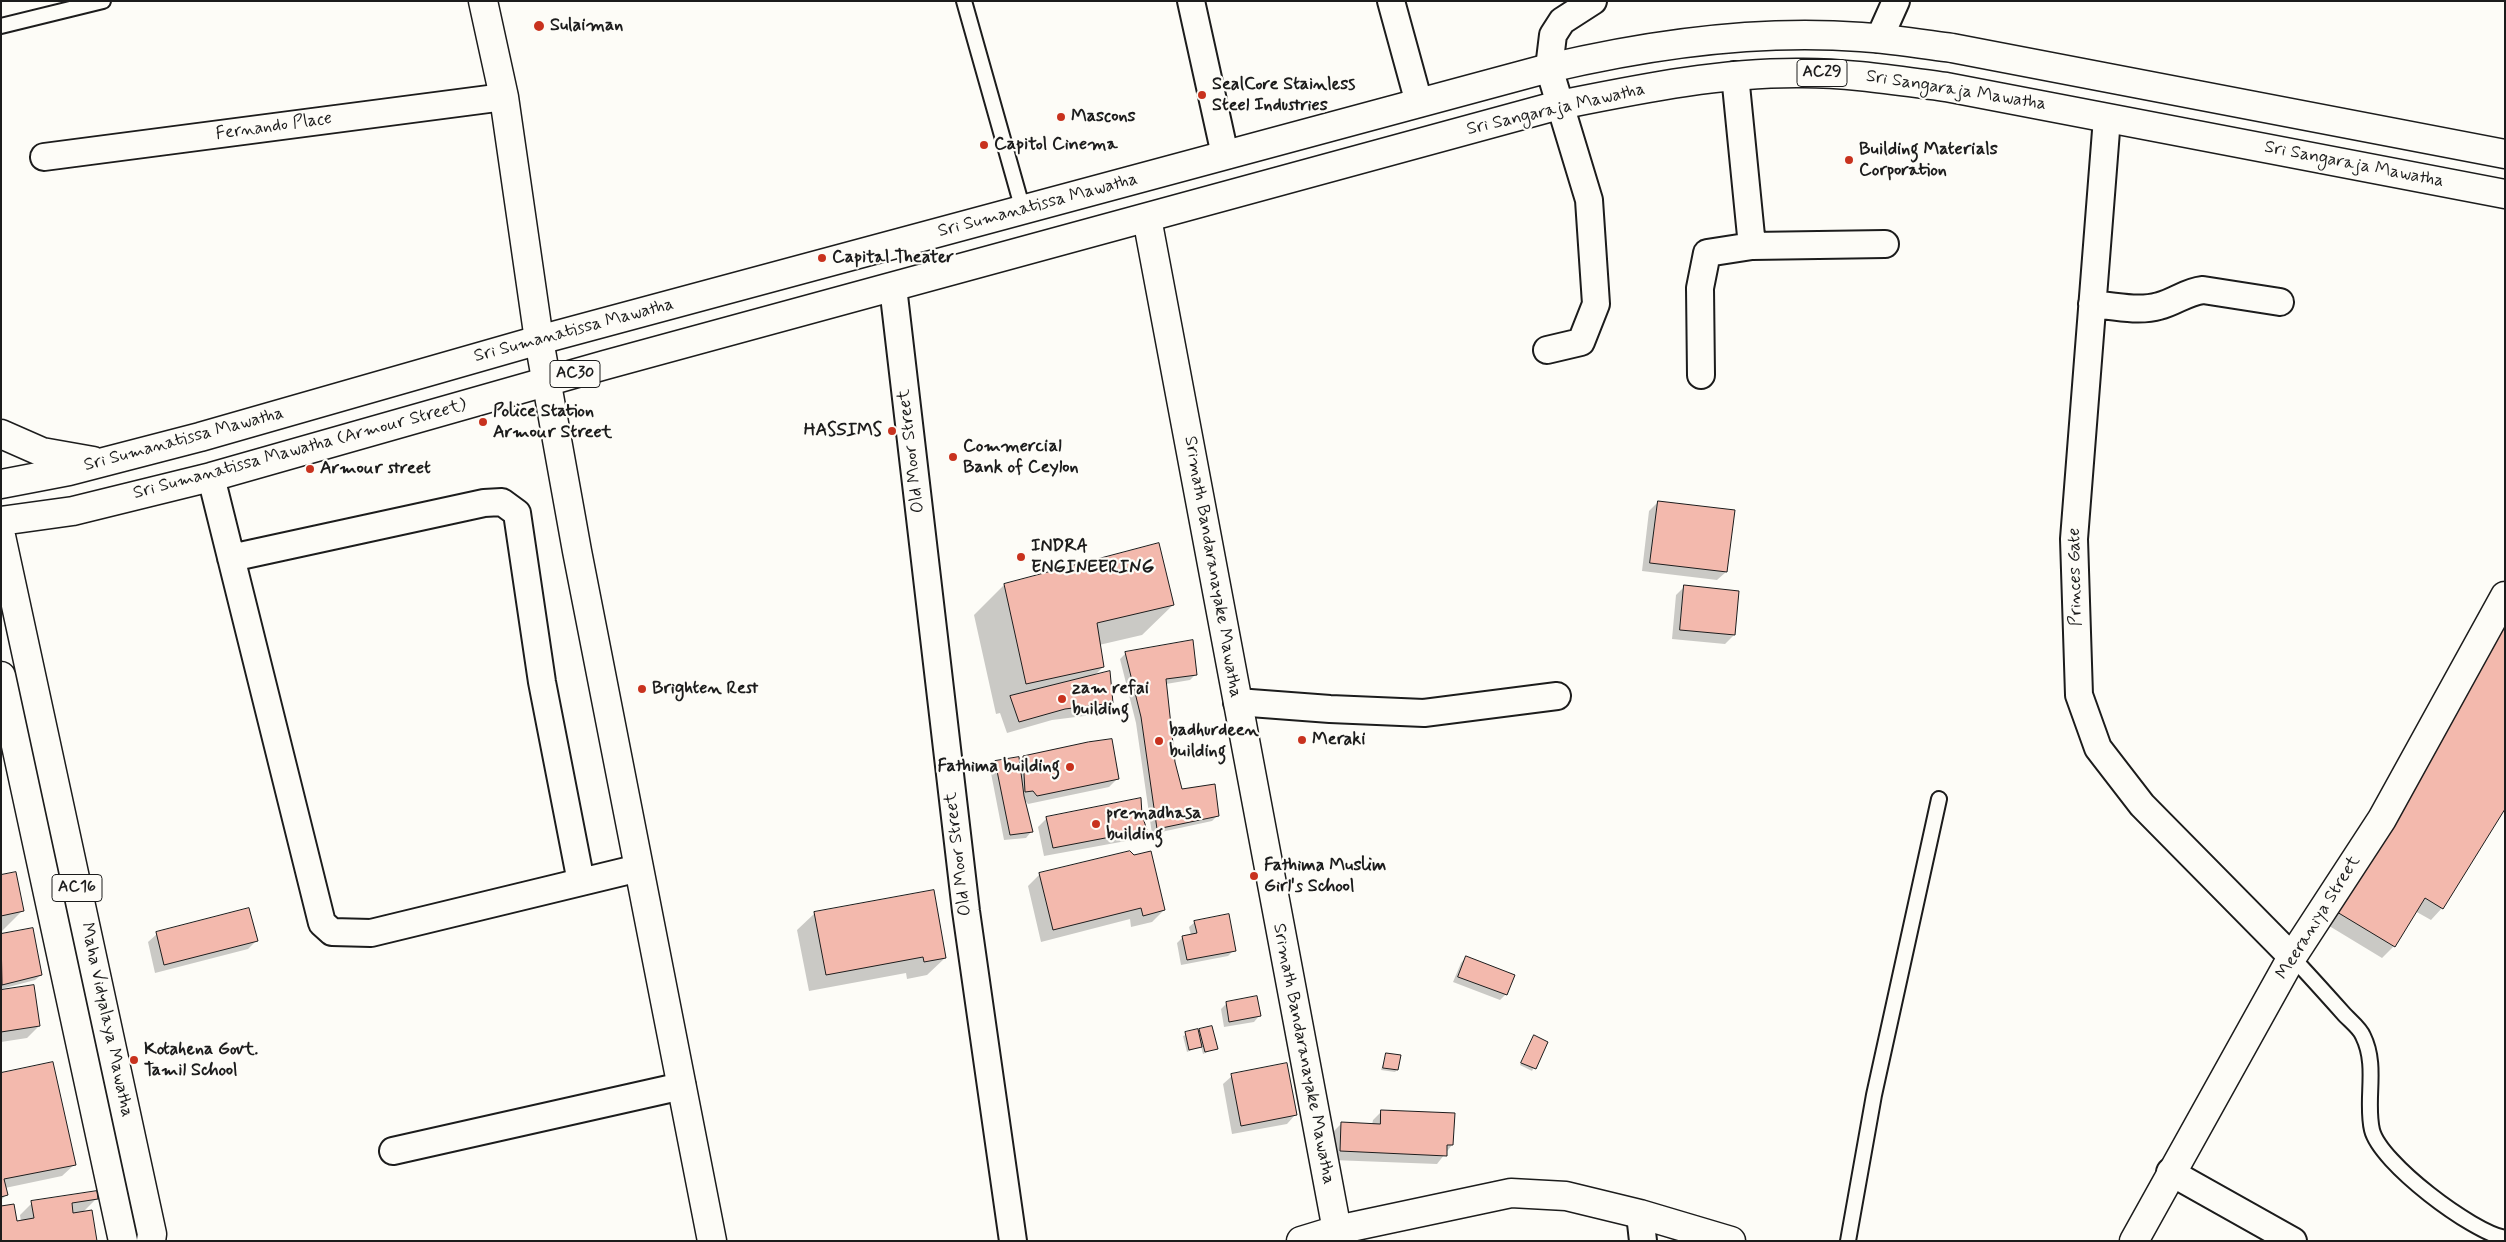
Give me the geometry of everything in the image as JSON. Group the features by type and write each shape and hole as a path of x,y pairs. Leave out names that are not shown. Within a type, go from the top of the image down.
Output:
{"main road":[{"path":"483,1 504,96 539,340 577,551 712,1241"},
{"name":"AC29","path":"1147,176 1597,56 1665,44 1732,38 1813,36 1879,39 1961,49 2505,154"},
{"name":"Sri Sangaraja Mawatha","path":"1147,218 1559,105 1671,84 1736,75 1803,73 1860,75 1946,87 2505,194"},
{"name":"Sri Sumanatissa Mawatha","path":"1,484 101,463 539,340 1147,176"},
{"name":"Sri Sumanatissa Mawatha (Armour Street)","path":"1,521 73,511 211,477 547,381 1147,218"},
{"name":"Srimath Bandaranayake Mawatha","path":"1147,218 1338,1236"},
{"path":"1,434 42,452 101,463"},
{"name":"Maha Vidyalaya Mawatha","path":"1,536 152,1234 151,1241"},
{"name":"Meeraniya Street","path":"2134,1241 2170,1172 2292,956 2382,819 2505,596"},
{"name":"Maha Vidyalaya Mawatha","path":"1,676 123,1241"},
{"path":"1301,1241 1338,1236 1510,1193 1566,1196 1640,1214 1731,1241"}],"street":[{"path":"1191,1 1225,156"},
{"path":"1391,1 1419,103"},
{"path":"1546,350 1581,342 1596,304 1589,200 1549,68 1552,36 1562,21 1593,1"},
{"path":"1879,39 1896,1"},
{"path":"1736,75 1752,246"},
{"name":"Fernando Place","path":"44,157 504,96"},
{"name":"Princes Gate","path":"2107,118 2074,539 2079,695 2098,748 2142,806 2292,956"},
{"path":"1701,375 1700,288 1707,253 1752,246 1885,244"},
{"name":"Old Moor Street","path":"893,287 966,911 1013,1241"},
{"path":"2092,304 2156,307 2172,302 2192,291 2203,290 2280,302"},
{"path":"211,477 322,923 332,932 371,932 639,868"},
{"path":"231,558 484,503 502,502 517,513 542,682 581,882"},
{"path":"1237,702 1330,710 1424,713 1557,696"},
{"path":"393,1151 682,1086"},
{"path":"2170,1172 2292,1241"},
{"path":"1640,1214 1643,1241"}],"lane":[{"path":"1,26 103,1"},
{"path":"964,1 1023,210"},
{"path":"1848,1241 1874,1095 1939,799"},
{"path":"2292,956 2363,1035 2371,1064 2372,1131 2384,1154 2412,1182 2471,1222 2496,1236 2505,1238"}],"building":[{"path":"1658,501 1735,510 1727,572 1650,563"},
{"path":"1159,543 1174,605 1097,623 1104,667 1026,684 1004,584"},
{"path":"1684,585 1739,591 1735,635 1680,630"},
{"path":"2505,626 2505,809 2443,909 2425,898 2395,947 2332,909"},
{"name":"badhurdeen building","path":"1193,640 1197,675 1166,679 1175,762 1182,789 1215,784 1219,816 1157,829 1141,717 1125,652"},
{"name":"zam refai building","path":"1110,671 1113,703 1065,709 1019,722 1010,696"},
{"name":"Fathima building","path":"1112,739 1119,779 1037,796 1033,791 1025,792 1023,756 1088,742"},
{"path":"1019,757 1024,796 1033,832 1010,835 995,761"},
{"name":"premadhasa building","path":"1141,798 1142,815 1147,830 1053,848 1046,817"},
{"path":"1130,851 1134,855 1151,851 1165,910 1143,916 1141,908 1053,930 1039,873"},
{"path":"16,872 24,911 1,916 1,875"},
{"path":"934,890 946,958 924,962 923,957 826,975 814,912"},
{"path":"249,908 258,941 164,965 156,932"},
{"path":"1229,914 1236,951 1187,960 1182,936 1197,933 1194,921"},
{"path":"33,928 42,975 2,985 1,934"},
{"path":"1466,956 1515,975 1507,995 1458,977"},
{"path":"34,985 40,1026 1,1032 1,990"},
{"path":"1257,996 1261,1016 1229,1022 1226,1002"},
{"path":"1212,1026 1218,1049 1205,1052 1199,1029"},
{"path":"1198,1029 1202,1047 1189,1050 1185,1032"},
{"path":"1534,1035 1548,1042 1536,1069 1521,1063"},
{"path":"1386,1053 1401,1055 1398,1070 1383,1068"},
{"path":"53,1062 76,1165 4,1179 8,1195 1,1197 1,1073"},
{"path":"1287,1063 1297,1115 1241,1126 1231,1074"},
{"path":"1381,1110 1455,1113 1453,1145 1447,1145 1447,1156 1340,1151 1341,1122 1380,1124"},
{"path":"97,1191 98,1199 72,1203 73,1213 92,1210 97,1241 1,1241 1,1206 14,1204 17,1221 34,1218 31,1201"}],"place":[{"name":"Sulaiman","path":"539,26"},
{"name":"SealCore Stainless Steel Industries","path":"1202,95"},
{"name":"Mascons","path":"1061,117"},
{"name":"Capitol Cinema","path":"984,145"},
{"name":"Building Materials Corporation","path":"1849,160"},
{"name":"Capital Theater","path":"822,258"},
{"name":"Police Station Armour Street","path":"483,422"},
{"name":"HASSIMS","path":"892,431"},
{"name":"Commercial Bank of Ceylon","path":"953,457"},
{"name":"Armour street","path":"310,469"},
{"name":"INDRA ENGINEERING","path":"1021,557"},
{"name":"Brighten Rest","path":"642,689"},
{"name":"zam refai building","path":"1062,699"},
{"name":"Meraki","path":"1302,740"},
{"name":"badhurdeen building","path":"1159,741"},
{"name":"Fathima building","path":"1070,767"},
{"name":"premadhasa building","path":"1096,824"},
{"name":"Fathima Muslim Girl's School","path":"1254,876"},
{"name":"Kotahena Govt. Tamil School","path":"134,1060"}]}
